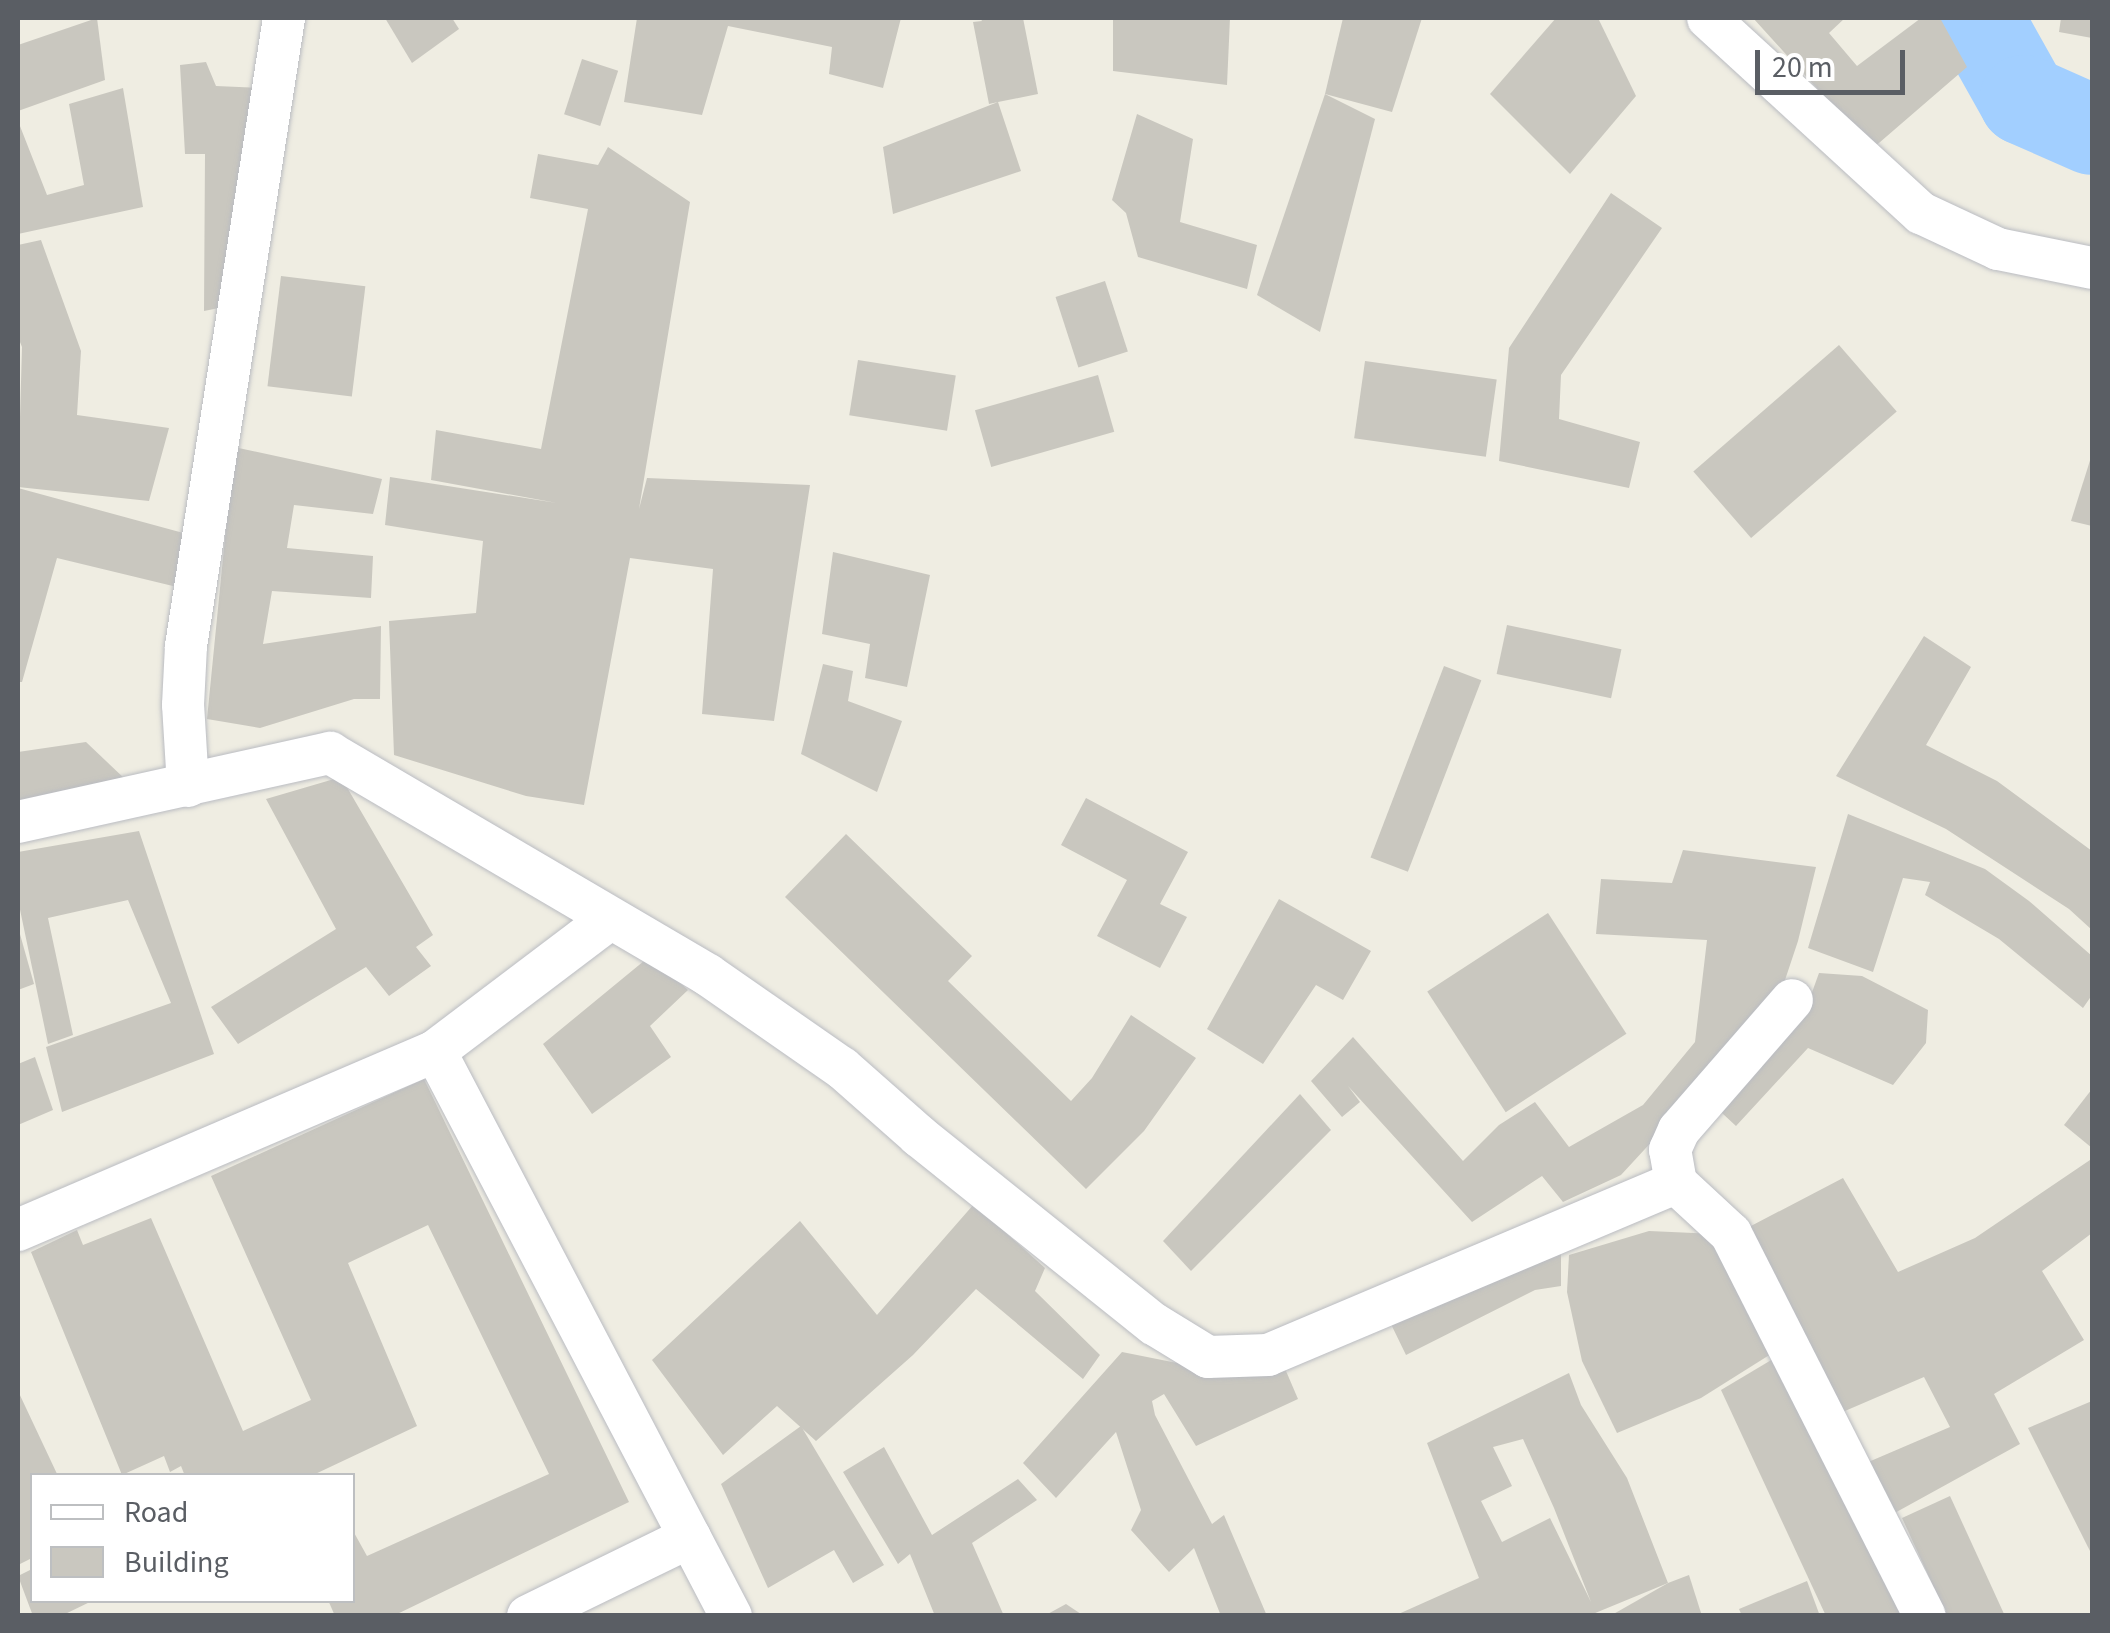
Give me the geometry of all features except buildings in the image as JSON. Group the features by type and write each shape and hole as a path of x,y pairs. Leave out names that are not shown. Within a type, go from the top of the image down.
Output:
{"street":[{"path":"188,786 183,705 186,646 284,18"},
{"path":"1708,18 1921,213 1998,249 2092,268"},
{"path":"18,822 330,753 608,920 708,974 842,1068 919,1136 1154,1324 1208,1358 1268,1355 1676,1183"},
{"path":"18,1230 435,1051 608,920"},
{"path":"1792,1000 1679,1130 1670,1150 1676,1183 1731,1234 1925,1616"},
{"path":"435,1051 731,1616"},
{"path":"528,1616 690,1537"}],"waterway":[{"path":"1978,18 2024,100 2092,130"}]}
